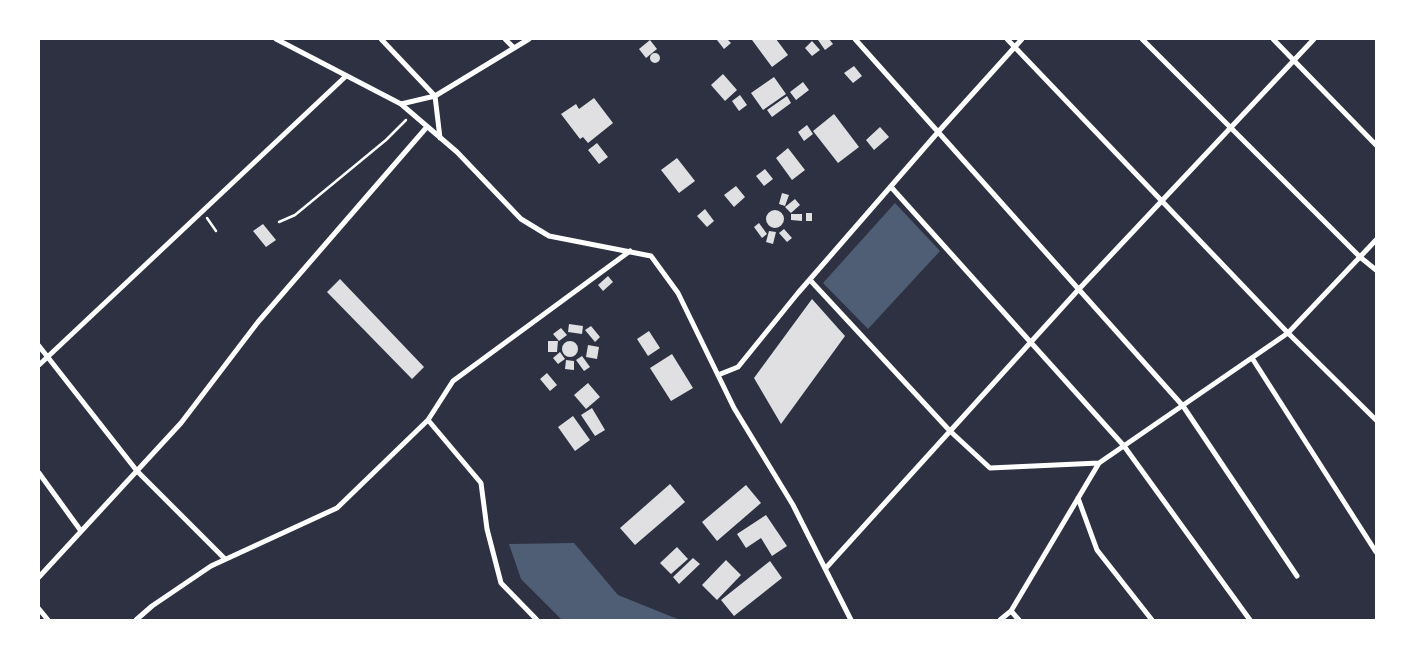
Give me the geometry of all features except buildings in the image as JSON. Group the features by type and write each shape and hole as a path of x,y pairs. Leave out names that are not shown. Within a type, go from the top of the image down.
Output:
{"street":[{"path":"276,39 345,77 401,104 426,128 457,152 521,219 549,236 651,256 678,293 734,408 792,505 851,620"},
{"path":"381,39 435,96 440,138"},
{"path":"505,39 514,48"},
{"path":"401,104 435,96 529,39"},
{"path":"855,39 1183,406 1297,576"},
{"path":"1007,39 1288,333 1376,420"},
{"path":"718,375 738,368 810,280 939,131 1022,39"},
{"path":"1142,39 1360,257 1376,270"},
{"path":"1273,39 1376,145"},
{"path":"825,568 1079,290 1314,39"},
{"path":"39,365 345,77"},
{"path":"39,577 181,423 258,322 426,128"},
{"path":"891,187 1124,446 1250,620"},
{"path":"1000,620 1012,611 1099,463 1288,333 1376,240"},
{"path":"136,620 152,606 211,566 337,508 428,420 453,381 630,251"},
{"path":"810,280 950,431 990,468 1099,463"},
{"path":"39,346 137,471 225,559"},
{"path":"1252,358 1376,552"},
{"path":"428,420 481,483 487,529 501,583 537,620"},
{"path":"39,473 82,531"},
{"path":"1078,498 1097,550 1152,620"},
{"path":"39,609 48,620"},
{"path":"1012,611 1019,620"}],"path":[{"path":"279,222 295,214 386,140 411,115"},
{"path":"202,212 216,231"}],"water":[{"path":"895,203 940,251 868,329 823,283"},
{"path":"574,543 618,595 680,620 562,620 521,579 509,544"}]}
